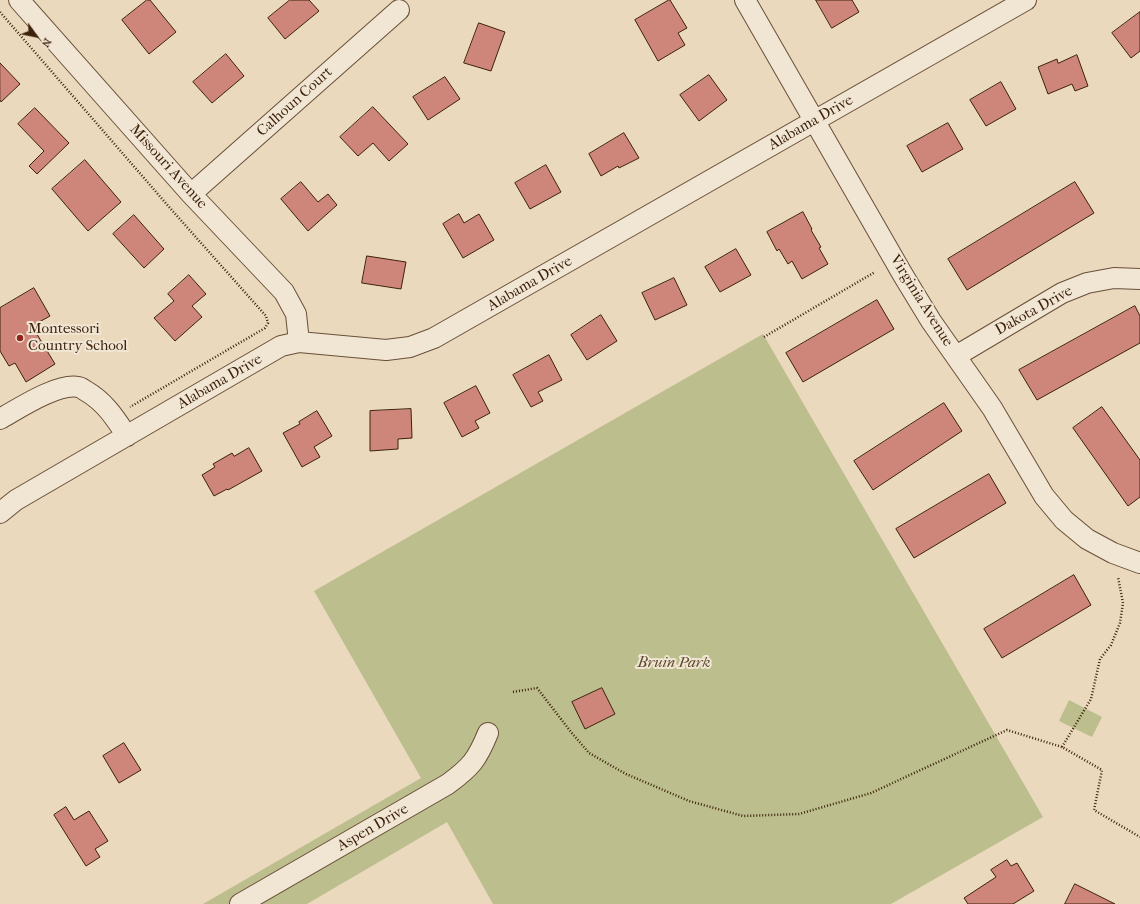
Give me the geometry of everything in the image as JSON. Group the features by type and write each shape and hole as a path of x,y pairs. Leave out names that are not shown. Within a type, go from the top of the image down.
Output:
{"street":[{"name":"Missouri Avenue","path":"19,0 191,194 284,292 296,314 299,342"},
{"name":"Virginia Avenue","path":"744,0 903,275 931,321 992,408 1044,496 1064,520 1087,539 1114,553 1140,563"},
{"name":"Alabama Drive","path":"0,513 8,502 127,436 281,346 299,342 386,350 410,347 434,338 1026,0"},
{"name":"Calhoun Court","path":"191,194 399,10"},
{"name":"Dakota Drive","path":"956,356 1062,292 1087,283 1114,278 1140,279"},
{"path":"0,419 21,406 57,389 78,387 96,397 111,412 127,436"},
{"name":"Aspen Drive","path":"240,904 448,784 472,764 480,752 488,733"}],"path":[{"path":"0,12 266,316 268,323 265,328 130,407"},
{"path":"764,337 875,272"},
{"path":"1062,747 1091,699 1100,659 1111,645 1120,623 1122,603 1114,553"},
{"path":"513,692 537,688 571,732 590,753 626,774 689,802 743,816 799,814 871,793 1007,730 1062,747 1102,770 1094,810 1140,837"}],"green space":[{"name":"Bruin Park","path":"763,334 1043,817 891,904 493,904 447,822 307,904 203,904 421,778 314,591"},
{"path":"1069,700 1102,717 1092,737 1059,721"}],"building":[{"path":"147,0 150,0 176,32 149,54 122,20"},
{"path":"290,0 309,0 319,11 285,39 268,18"},
{"path":"669,0 687,28 678,33 685,45 658,61 635,20"},
{"path":"816,0 852,0 859,12 832,28"},
{"path":"1140,12 1140,51 1131,58 1112,33"},
{"path":"479,23 505,32 491,71 464,63"},
{"path":"226,54 244,76 212,103 193,82"},
{"path":"1077,55 1088,86 1075,91 1072,84 1048,94 1038,67 1057,59 1058,63"},
{"path":"0,63 20,84 1,102 0,100"},
{"path":"709,75 727,100 699,121 680,95"},
{"path":"445,77 460,99 428,120 413,97"},
{"path":"1001,82 1016,109 986,126 970,100"},
{"path":"373,107 408,144 389,161 373,143 358,156 340,137"},
{"path":"35,108 69,143 37,174 29,166 44,151 18,124"},
{"path":"948,123 963,149 922,172 907,146"},
{"path":"624,133 639,158 619,168 618,166 601,176 589,154"},
{"path":"85,160 121,202 88,231 52,189"},
{"path":"546,165 561,192 530,209 515,183"},
{"path":"301,182 318,202 328,194 337,205 308,231 281,199"},
{"path":"1075,182 1094,213 967,290 948,259"},
{"path":"803,212 828,264 802,279 792,261 788,264 779,249 777,251 767,232"},
{"path":"459,214 464,223 479,214 494,240 463,258 443,224"},
{"path":"134,215 164,249 144,268 113,234"},
{"path":"736,249 751,275 720,292 705,267"},
{"path":"367,256 406,262 401,289 362,283"},
{"path":"189,275 206,294 192,306 202,317 175,341 154,318 174,301 168,294"},
{"path":"674,278 687,305 655,320 642,293"},
{"name":"Montessori Country School","path":"34,288 50,316 32,326 55,364 26,382 15,363 9,366 0,351 0,308"},
{"path":"877,300 894,329 803,382 786,353"},
{"path":"1135,306 1140,316 1140,343 1037,400 1019,370"},
{"path":"601,315 617,341 587,360 571,335"},
{"path":"549,355 562,380 538,392 543,401 531,407 513,375"},
{"path":"476,386 490,413 475,421 479,428 462,437 444,403"},
{"path":"944,403 962,431 873,490 854,461"},
{"path":"1102,407 1140,460 1140,497 1128,506 1073,428"},
{"path":"411,409 412,438 398,439 398,449 370,451 370,411"},
{"path":"317,411 332,436 314,447 320,457 302,467 283,433 300,424 299,422"},
{"path":"249,448 262,471 214,496 202,475 215,467 213,464 232,453 234,456"},
{"path":"989,474 1006,503 914,558 896,529"},
{"path":"1074,575 1091,605 1002,658 984,629"},
{"path":"602,688 615,714 585,729 572,702"},
{"path":"124,743 141,770 119,783 103,756"},
{"path":"66,807 74,820 89,811 108,841 95,849 100,857 86,866 54,815"},
{"path":"1007,860 1011,866 1017,863 1034,891 1013,904 968,904 964,898 996,877 991,870"},
{"path":"1075,884 1115,904 1065,904"}],"place":[{"name":"Montessori Country School","path":"20,338"}]}
